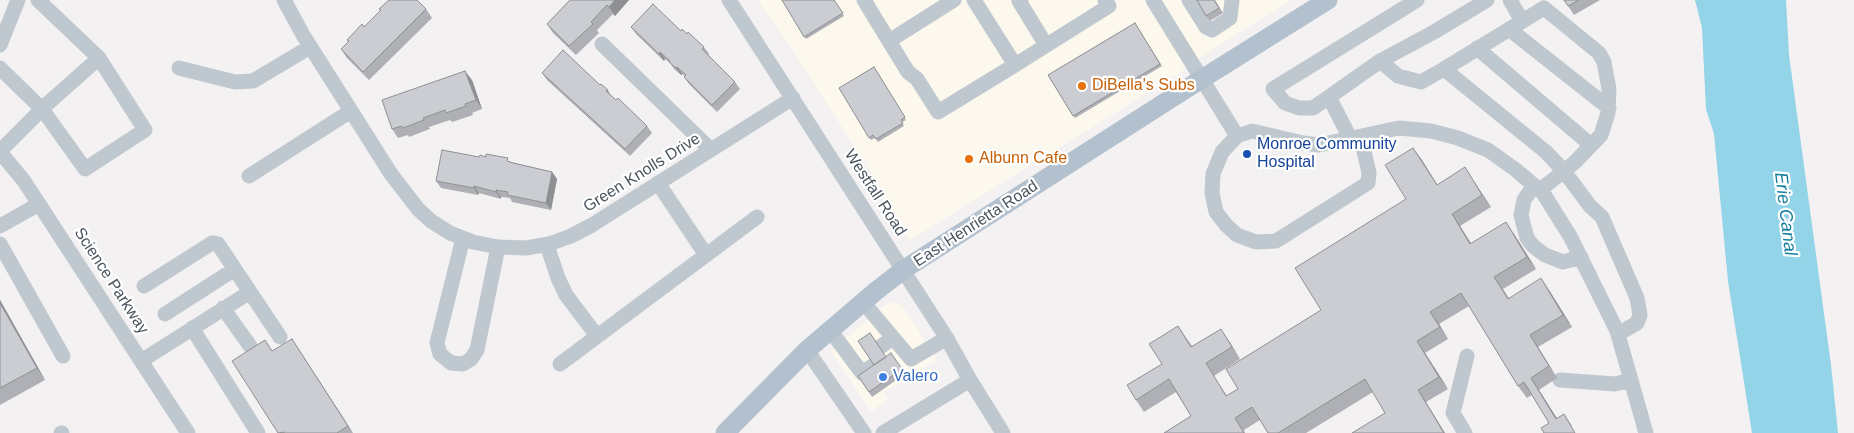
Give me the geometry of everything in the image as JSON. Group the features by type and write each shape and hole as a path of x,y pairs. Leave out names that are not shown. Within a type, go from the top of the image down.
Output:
{"main road":[{"name":"East Henrietta Road","path":"725,433 807,350 903,270 1328,0"}],"street":[{"path":"0,46 18,0"},
{"path":"0,68 42,108 85,169 145,130 99,58 38,0"},
{"name":"Green Knolls Drive","path":"284,0 310,47 391,174 418,209 431,221 450,233 473,242 498,247 526,248 547,245 592,226 793,98"},
{"name":"Westfall Road","path":"729,0 947,338 970,380 1003,433"},
{"path":"889,41 954,0"},
{"path":"974,0 1015,65"},
{"path":"1021,0 1019,2 1046,45"},
{"path":"867,1 908,72 917,78 938,112 1109,6 1105,0"},
{"path":"1153,0 1237,136"},
{"path":"1189,0 1206,27 1212,30 1230,18 1232,0"},
{"path":"1407,3 1272,89 1285,103 1299,108 1313,108 1380,61 1434,32 1487,0"},
{"path":"1510,0 1522,21"},
{"path":"1380,61 1398,76 1421,82 1522,21 1542,4 1600,53 1604,62 1609,89 1608,108 1601,135 1574,163 1537,187 1524,200 1521,215 1527,238 1545,256 1562,262 1581,257"},
{"path":"1509,29 1608,108"},
{"path":"602,44 711,150"},
{"path":"178,68 236,82 253,81 310,47"},
{"path":"1477,48 1592,145"},
{"path":"0,151 42,108 99,58"},
{"path":"1444,69 1546,152 1563,170 1590,206 1602,217 1637,298 1640,315 1637,323 1618,334"},
{"path":"1329,97 1354,138 1364,151 1369,174 1368,182 1276,240 1256,242 1237,235 1226,225 1216,212 1212,193 1213,174 1222,152 1237,136 1252,131 1319,145 1354,138 1399,128 1458,138 1488,150 1537,187 1570,236 1618,334 1646,433"},
{"path":"250,176 351,111"},
{"name":"Science Parkway","path":"0,151 24,181 188,433"},
{"path":"658,183 706,255"},
{"path":"0,226 39,204"},
{"path":"560,364 757,217"},
{"path":"463,238 437,343 440,354 451,363 463,364 471,359 478,350 498,247"},
{"path":"144,286 212,243 218,244 280,337"},
{"path":"0,244 63,356"},
{"path":"547,245 566,295 598,336"},
{"path":"165,314 235,269"},
{"path":"141,361 250,292"},
{"path":"863,302 875,349"},
{"path":"224,308 250,346"},
{"path":"192,328 258,433"},
{"path":"830,330 875,349 911,359 947,338"},
{"path":"807,350 864,433"},
{"path":"1465,433 1453,413 1467,356"},
{"path":"883,433 970,380"},
{"path":"1560,380 1615,384 1631,380"}],"shaded area":[{"path":"758,0 1292,0 1214,48 1173,77 910,240 873,184 874,177"},
{"path":"894,302 904,308 937,360 884,393 888,399 871,412 831,351 885,305"}],"water":[{"name":"Erie Canal","path":"1695,0 1786,0 1789,55 1831,365 1838,433 1752,433 1728,281 1714,134 1706,109 1702,28"}],"building":[{"path":"389,0 417,0 426,9 363,72 341,49 362,24 364,27"},
{"path":"570,0 615,0 609,7 607,5 591,22 593,24 569,46 547,24"},
{"path":"782,0 834,0 843,13 804,37"},
{"path":"1197,0 1214,0 1219,8 1206,16"},
{"path":"1564,0 1579,0 1568,6"},
{"path":"653,4 681,31 682,29 687,34 688,32 704,47 702,49 735,82 712,105 684,77 686,75 669,62 660,52 659,54 631,27"},
{"path":"1135,23 1160,64 1073,116 1048,75"},
{"path":"563,50 600,85 608,90 606,91 616,100 618,98 647,126 625,149 542,73"},
{"path":"874,67 905,117 901,120 903,123 876,139 873,135 869,138 839,88"},
{"path":"465,71 476,100 465,104 466,106 446,113 445,110 423,118 424,120 403,128 402,126 392,129 382,100"},
{"path":"1413,148 1437,185 1465,167 1482,195 1452,214 1470,244 1506,222 1527,257 1494,277 1508,299 1541,278 1563,315 1530,335 1549,366 1531,378 1556,419 1564,414 1575,433 1544,433 1541,428 1549,423 1524,382 1518,386 1461,293 1430,312 1440,327 1417,341 1439,377 1418,390 1444,433 1352,433 1385,413 1365,379 1278,433 1268,433 1252,407 1235,418 1244,433 1164,433 1191,416 1169,379 1136,400 1127,385 1162,364 1149,344 1178,326 1191,347 1221,329 1232,347 1206,363 1226,396 1238,389 1226,369 1321,310 1295,268 1406,199 1385,165"},
{"path":"442,150 479,157 480,155 486,157 486,154 508,158 507,161 513,163 552,172 546,203 507,195 508,192 496,190 496,192 474,186 474,188 436,181"},
{"path":"0,303 37,368 0,388"},
{"path":"870,333 886,357 874,365 858,341"},
{"path":"292,339 348,426 337,433 278,433 232,361 265,340 272,351"},
{"name":"Valero","path":"891,353 902,369 869,392 858,376"}],"place":[{"name":"DiBella's Subs","path":"1082,86"},
{"name":"Monroe Community Hospital","path":"1247,154"},
{"name":"Albunn Cafe","path":"969,159"},
{"name":"Valero","path":"883,377"}]}
